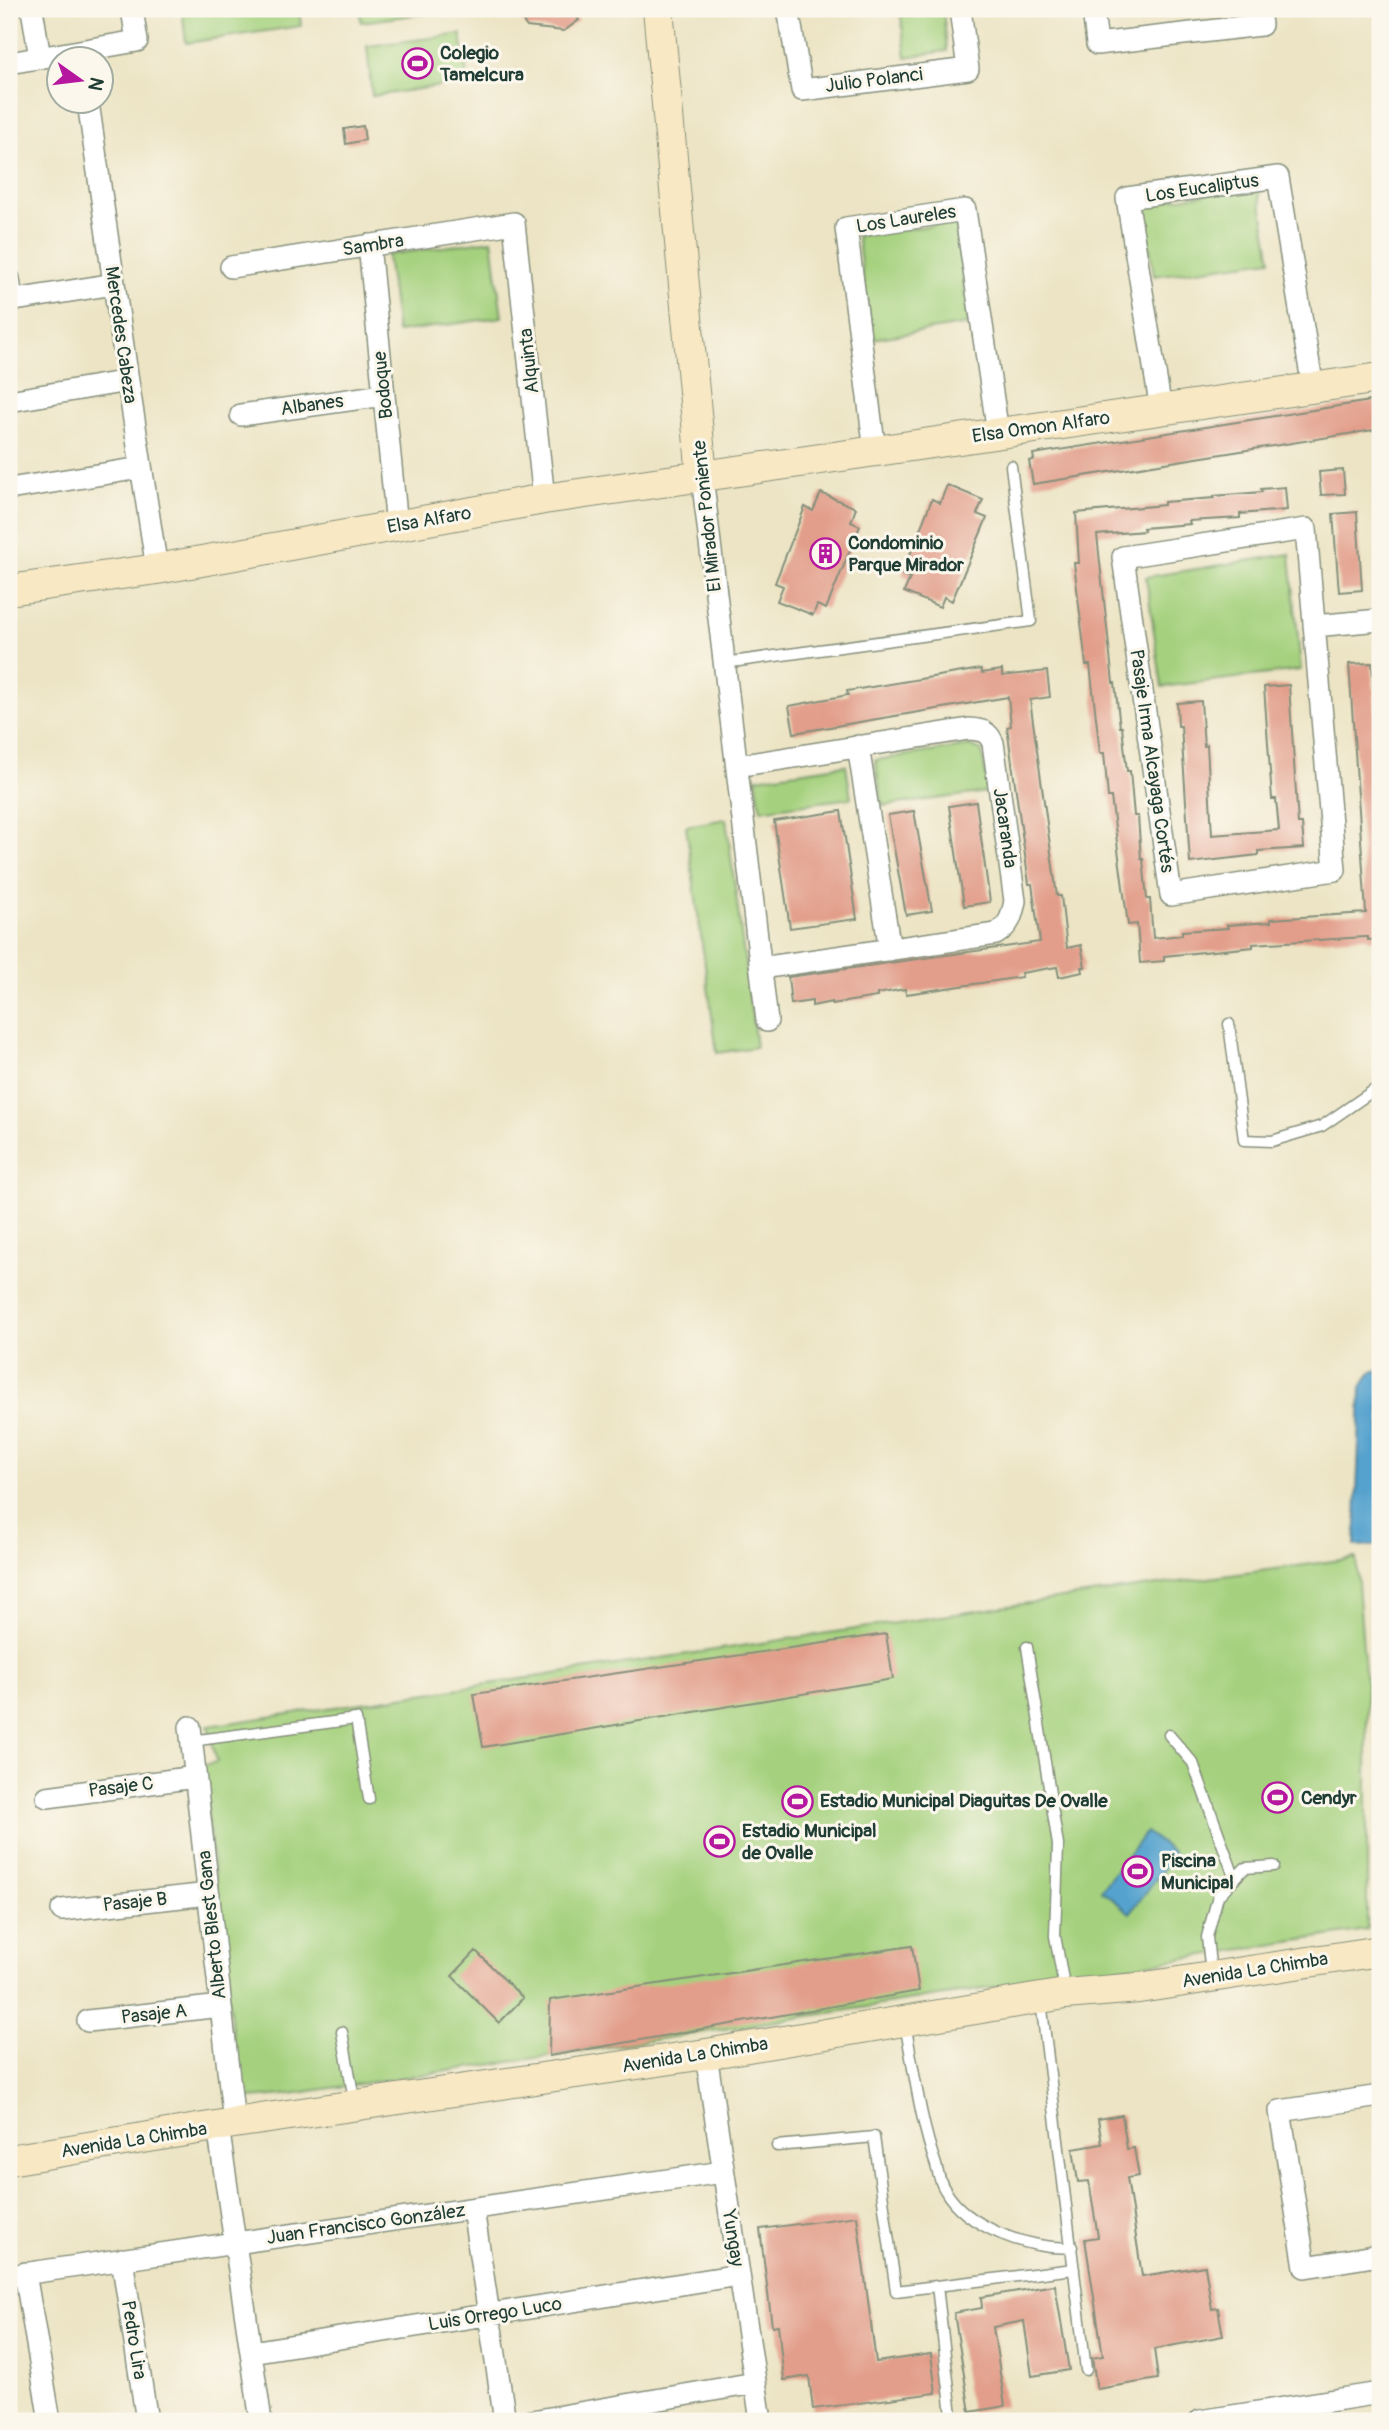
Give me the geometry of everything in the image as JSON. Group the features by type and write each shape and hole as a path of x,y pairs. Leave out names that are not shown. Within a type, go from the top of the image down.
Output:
{"street":[{"path":"32,9 40,58"},
{"path":"116,46 136,41 132,9"},
{"name":"El Mirador Poniente","path":"658,9 702,476 767,1021"},
{"name":"Julio Polanci","path":"788,9 802,90 968,69 960,9"},
{"path":"1093,9 1097,44 1261,25 1259,9"},
{"path":"9,63 46,58"},
{"name":"Mercedes Cabeza","path":"90,116 157,569"},
{"name":"Los Eucaliptus","path":"1161,410 1127,198 1278,177 1313,388"},
{"name":"Los Laureles","path":"875,451 846,228 965,210 998,433"},
{"name":"Sambra","path":"231,267 514,223"},
{"name":"Alquinta","path":"514,223 544,499"},
{"name":"Bodoque","path":"369,245 397,526"},
{"path":"9,279 11,301 114,285"},
{"name":"Elsa Omon Alfaro","path":"702,476 1380,378"},
{"path":"9,401 128,382"},
{"name":"Albanes","path":"241,415 384,396"},
{"path":"9,489 141,468"},
{"name":"Elsa Alfaro","path":"157,569 544,499 702,476"},
{"name":"Pasaje Irma Alcayaga Cortés","path":"1306,529 1314,626 1335,870 1171,895 1123,557 1306,529"},
{"path":"9,590 157,569"},
{"path":"1314,626 1380,620"},
{"name":"Jacaranda","path":"737,766 969,729 982,730 989,734 993,744 1015,901 1012,918 1005,928 996,933 761,968"},
{"path":"858,746 890,950"},
{"name":"Alberto Blest Gana","path":"191,1734 221,2006 235,2243 261,2421"},
{"name":"Pasaje C","path":"47,1797 195,1777"},
{"name":"Pasaje B","path":"62,1910 209,1894"},
{"name":"Avenida La Chimba","path":"9,2160 706,2054 1053,1996 1139,1988 1380,1952"},
{"name":"Pasaje A","path":"88,2021 221,2006"},
{"name":"Yungay","path":"706,2054 761,2421"},
{"path":"1380,2096 1280,2111 1306,2267 1380,2255"},
{"name":"Juan Francisco González","path":"17,2275 723,2172"},
{"path":"473,2209 506,2421"},
{"name":"Pedro Lira","path":"122,2259 146,2421"},
{"path":"17,2275 50,2421"},
{"name":"Luis Orrego Luco","path":"251,2352 739,2275"},
{"path":"533,2421 755,2383"},
{"path":"1200,2421 1304,2413 1380,2393"}],"lane":[{"path":"724,663 1031,621 1011,466"},
{"path":"1229,1024 1244,1140 1272,1141 1322,1126 1380,1086"},
{"path":"1027,1647 1058,1845 1053,1996 1072,2247 1086,2370"},
{"path":"191,1734 356,1719 369,1799"},
{"path":"1169,1735 1193,1763 1235,1879"},
{"path":"1212,1977 1208,1937 1218,1896 1245,1868 1274,1866"},
{"path":"904,2021 929,2147 945,2191 969,2216 1004,2235 1054,2249 1072,2247"},
{"path":"342,2032 355,2106"},
{"path":"777,2146 874,2137 896,2291 1074,2269"},
{"path":"937,2286 952,2415"}],"green space":[{"path":"182,9 299,9 301,26 186,43"},
{"name":"Colegio Tamelcura","path":"360,9 458,9 361,22"},
{"path":"900,9 943,9 947,51 906,57"},
{"path":"1110,9 1152,9 1153,14 1111,20"},
{"name":"Colegio Tamelcura","path":"461,34 468,82 372,96 367,46"},
{"path":"1258,187 1271,260 1154,276 1143,203"},
{"path":"956,222 969,324 872,339 857,236"},
{"path":"492,240 502,317 397,332 387,255"},
{"path":"1290,554 1301,670 1162,687 1146,577"},
{"path":"969,746 982,751 988,792 883,806 875,760"},
{"path":"846,765 851,798 761,810 756,778"},
{"path":"726,819 756,1047 717,1053 686,826"},
{"name":"Estadio Municipal Diaguitas De Ovalle","path":"1356,1558 1367,1698 1367,1930 549,2056 284,2095 240,2099 202,1765 217,1762 208,1726 1055,1599"}],"water":[{"path":"1380,1370 1380,1545 1355,1546 1361,1388 1371,1372"},
{"name":"Piscina Municipal","path":"1146,1832 1175,1854 1130,1913 1101,1890"}],"building":[{"path":"514,9 571,9 579,20 564,31 527,27"},
{"path":"363,126 365,140 346,144 344,129"},
{"path":"1377,400 1378,404 1380,403 1380,429 1033,484 1029,461 1034,460 1033,454"},
{"path":"1343,470 1345,494 1321,495 1319,472"},
{"name":"Condominio Parque Mirador","path":"947,485 983,500 977,514 987,518 952,601 944,597 940,607 904,592 910,578 902,575 932,499 940,503"},
{"path":"1285,487 1287,510 1240,514 1240,518 1189,521 1190,524 1143,528 1144,531 1097,535 1113,683 1127,771 1130,771 1134,816 1138,816 1141,859 1147,899 1150,899 1153,938 1182,935 1182,931 1271,922 1271,919 1366,913 1349,664 1372,663 1380,778 1380,939 1368,940 1368,937 1365,937 1253,944 1253,947 1164,956 1164,961 1140,963 1137,924 1128,925 1111,797 1108,797 1104,753 1100,753 1090,665 1086,665 1074,563 1079,563 1076,513 1164,505 1164,502 1214,498"},
{"name":"Condominio Parque Mirador","path":"821,493 856,508 851,522 860,526 826,609 817,605 813,615 777,601 783,586 775,583 805,507 813,511"},
{"path":"1357,512 1362,590 1339,592 1333,514"},
{"path":"981,669 982,673 1002,670 1002,676 1047,671 1050,697 1030,700 1057,896 1061,896 1067,948 1081,945 1085,967 1082,967 1083,972 1059,977 1057,967 1021,973 1022,977 906,994 905,989 877,994 877,997 832,1004 812,1006 812,1001 791,1004 788,977 1040,942 1007,727 1011,726 1008,697 794,733 789,706 848,695 847,691"},
{"path":"1289,685 1298,824 1302,824 1304,848 1258,851 1258,855 1190,863 1181,726 1178,726 1177,703 1201,701 1204,746 1207,745 1212,835 1279,830 1276,799 1272,799 1264,687"},
{"path":"976,802 990,902 964,906 949,806"},
{"path":"841,811 857,919 790,928 774,821"},
{"path":"914,811 932,911 906,915 888,815"},
{"path":"886,1634 893,1679 483,1747 474,1694"},
{"path":"912,1946 919,1991 549,2056 550,2000"},
{"path":"476,1951 523,1998 499,2023 452,1976"},
{"path":"1122,2115 1127,2149 1134,2148 1139,2176 1127,2178 1142,2276 1205,2266 1212,2309 1218,2308 1223,2336 1154,2349 1158,2379 1097,2389 1092,2358 1103,2356 1085,2239 1098,2237 1089,2181 1078,2182 1073,2149 1102,2144 1098,2119"},
{"path":"857,2216 876,2362 931,2354 936,2393 813,2409 809,2376 784,2380 778,2325 772,2326 760,2229"},
{"path":"1055,2285 1069,2370 1032,2376 1024,2321 993,2327 1005,2406 970,2412 954,2313 982,2308 981,2297"}],"place":[{"name":"Colegio Tamelcura","path":"417,64"},
{"name":"Condominio Parque Mirador","path":"825,554"},
{"name":"Cendyr","path":"1278,1798"},
{"name":"Estadio Municipal Diaguitas De Ovalle","path":"797,1801"},
{"name":"Estadio Municipal de Ovalle","path":"719,1842"},
{"name":"Piscina Municipal","path":"1138,1872"}]}
